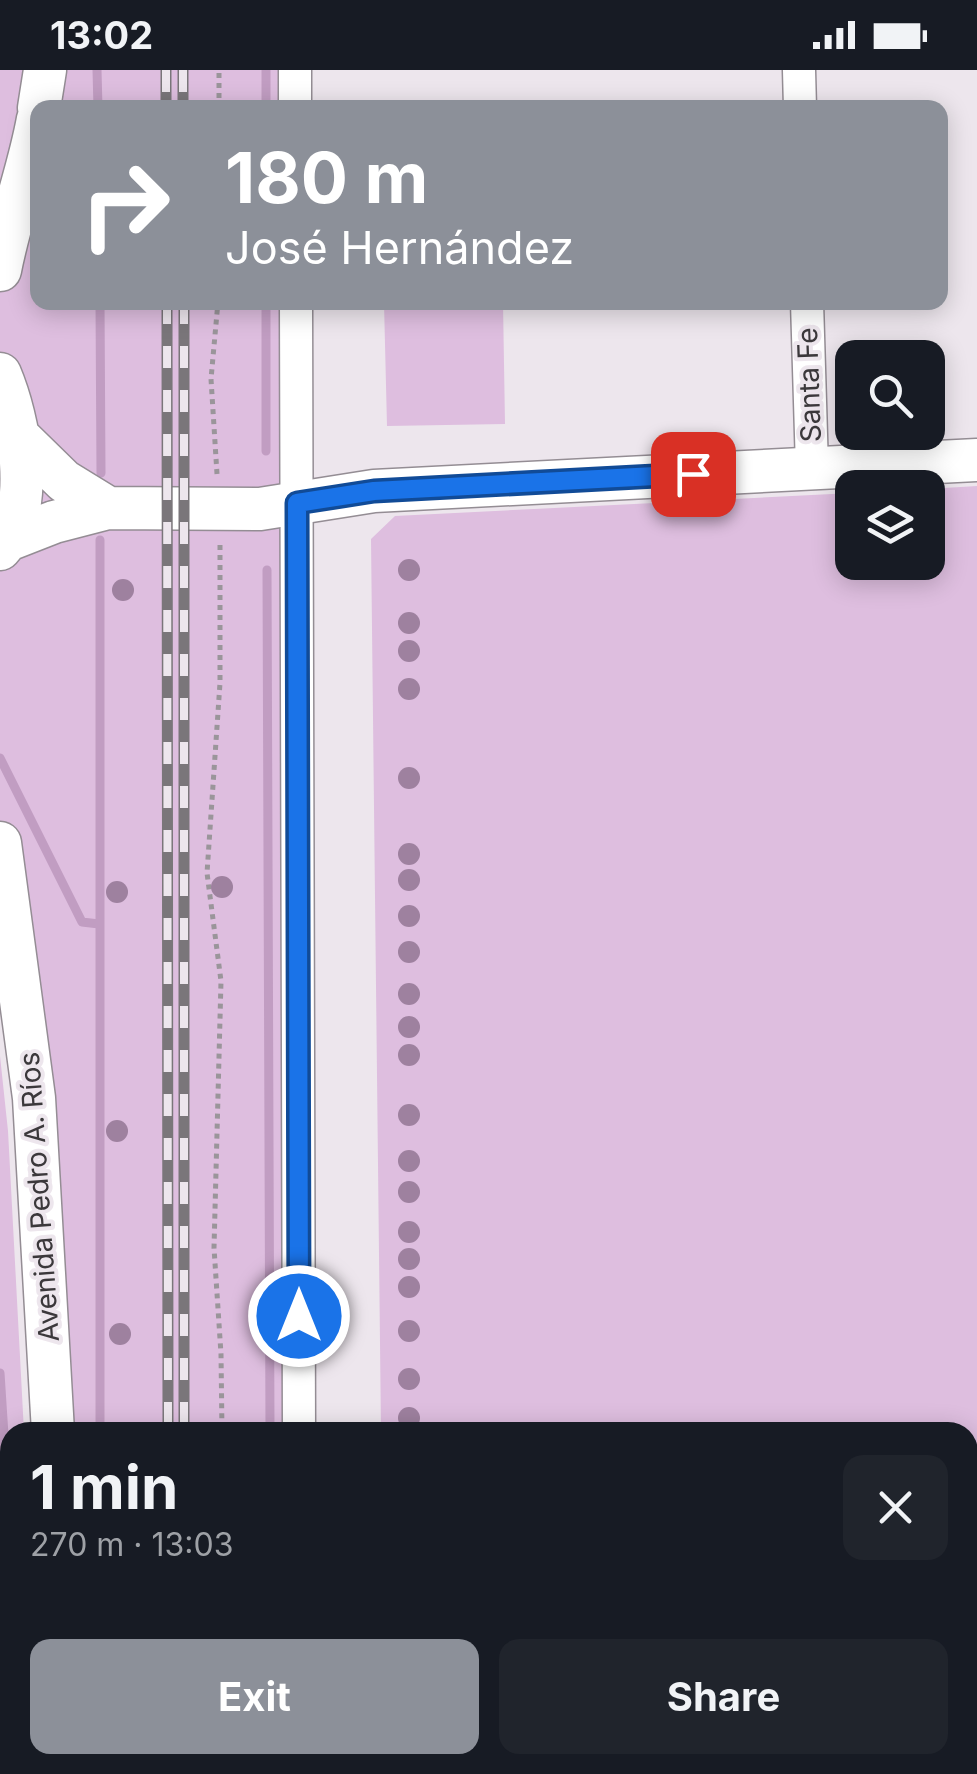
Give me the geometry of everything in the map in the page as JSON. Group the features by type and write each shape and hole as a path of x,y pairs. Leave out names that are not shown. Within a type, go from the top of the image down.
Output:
{"main road":[{"path":"41,100 45,70"},
{"path":"0,270 4,230 30,163"},
{"path":"0,374 19,437 20,489 4,544"},
{"path":"19,437 64,482 108,508"},
{"path":"4,544 54,522 108,508 260,508 374,491 977,460"},
{"name":"Avenida Pedro A. Ríos","path":"0,843 34,1098 53,1422"}],"street":[{"path":"295,70 295,100"},
{"path":"799,70 800,100"},
{"path":"296,310 299,1422"},
{"name":"Santa Fe","path":"807,310 812,468"}],"path":[{"path":"218,100 219,70"},
{"path":"217,310 211,379 220,509 220,683 207,873 221,981 214,1248 222,1354 222,1422"}],"shaded area":[{"path":"0,70 25,70 13,145 0,189"},
{"path":"45,70 295,70 295,100 40,100"},
{"path":"30,148 30,310 296,310 299,1422 52,1422 0,843 0,549 8,540 0,374 0,270"},
{"path":"384,310 503,310 505,424 387,426"},
{"path":"977,486 977,1422 381,1422 371,539 395,516 835,494 835,580 945,580 945,488"},
{"path":"0,1056 8,1131 23,1422 0,1422"}],"waterway":[{"path":"97,70 98,100"},
{"path":"266,70 266,100"},
{"path":"100,310 101,473"},
{"path":"266,310 266,451"},
{"path":"100,540 100,1422"},
{"path":"267,570 270,1422"},
{"path":"0,758 82,922 99,924"},
{"path":"0,1373 3,1422"}],"railway":[{"path":"166,70 166,100"},
{"path":"183,70 183,100"},
{"path":"167,310 168,1422"},
{"path":"184,310 184,1422"}],"route":[{"path":"299,1316 297,503 374,491 693,474"}]}
